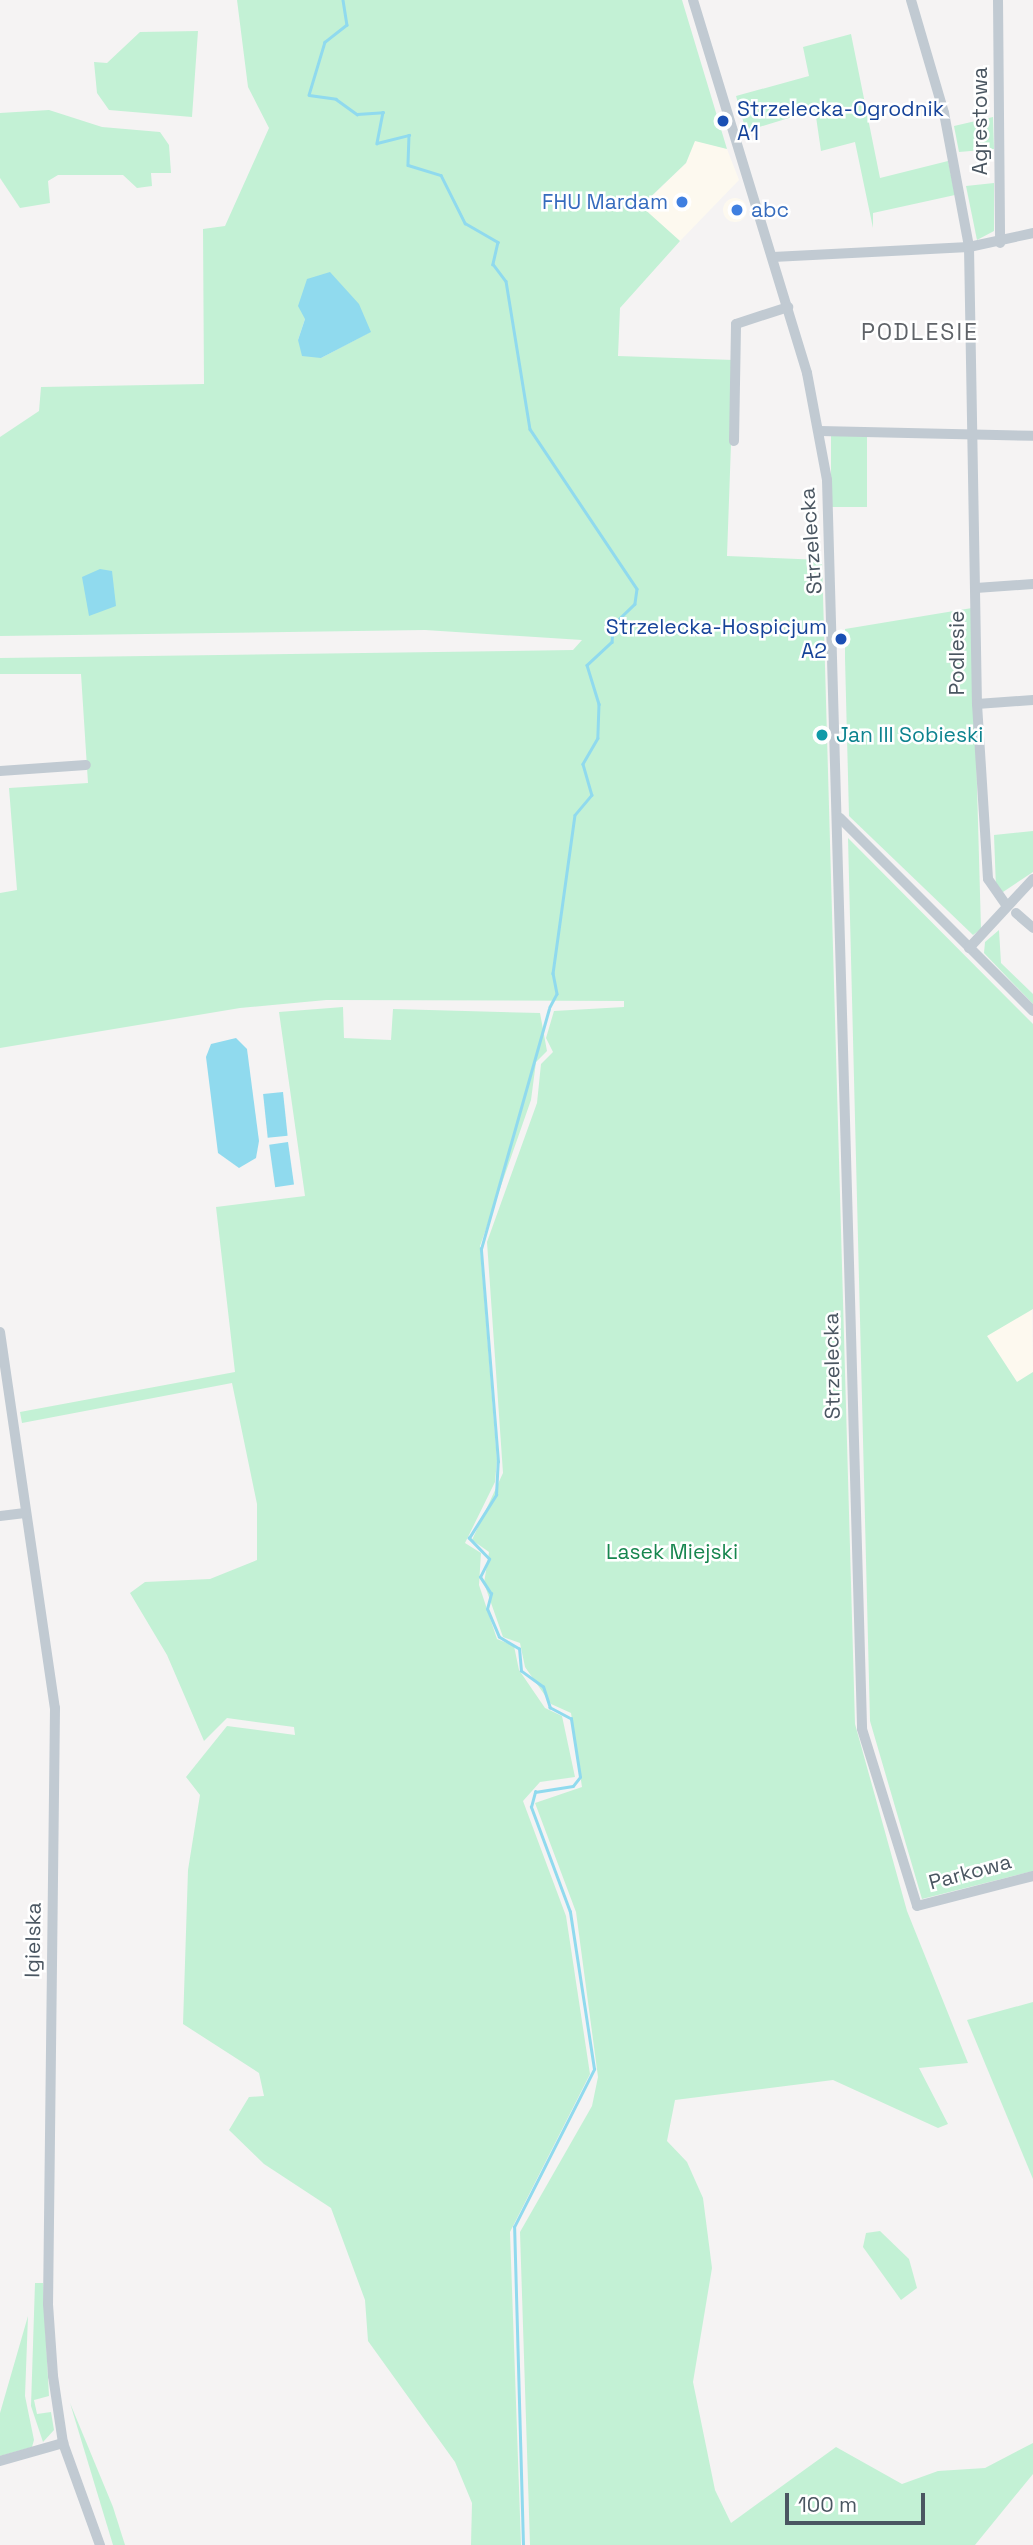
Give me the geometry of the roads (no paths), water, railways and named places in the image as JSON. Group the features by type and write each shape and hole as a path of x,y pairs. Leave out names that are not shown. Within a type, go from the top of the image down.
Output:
{"street":[{"name":"Strzelecka","path":"693,0 774,257 820,431 832,549 859,1690 862,1729 916,1906"},
{"name":"Podlesie","path":"911,0 944,113 969,247 967,434 976,588 977,704 988,879 1007,906"},
{"name":"Agrestowa","path":"998,0 1000,243"},
{"path":"774,257 969,247 1000,243 1033,233"},
{"path":"733,441 736,324 788,307"},
{"path":"820,431 1033,436"},
{"path":"976,588 1033,584"},
{"path":"977,704 1033,700"},
{"path":"0,771 86,765"},
{"path":"840,818 1033,1011"},
{"path":"970,948 1033,879"},
{"path":"1016,913 1033,928"},
{"name":"Igielska","path":"0,1332 3,1380 55,1708 48,2304 63,2443 100,2545"},
{"path":"0,1516 25,1513"},
{"name":"Parkowa","path":"916,1906 1033,1875"},
{"path":"0,2461 63,2443"}],"water":[{"path":"330,272 359,304 371,332 321,358 302,356 298,340 305,319 298,306 307,279"},
{"path":"100,569 112,571 116,606 89,616 82,577"},
{"path":"236,1038 247,1049 259,1141 256,1158 239,1168 218,1153 206,1057 211,1044"},
{"path":"283,1092 288,1136 268,1138 263,1094"},
{"path":"288,1142 294,1185 275,1187 269,1145"}],"waterway":[{"path":"343,0 347,25 325,42 309,95 336,99 357,114 383,112 377,143 409,135 408,165 441,175 465,223 498,242 493,264 506,281 530,429 637,589 635,604 613,625 612,642 587,665 599,704 598,738 583,764 592,795 575,815 553,973 557,994 550,1007"},
{"path":"523,2545 514,2227 594,2069 570,1912 531,1807 535,1792 573,1786 580,1777 571,1719 550,1708 543,1687 521,1671 519,1649 499,1637 487,1609 491,1594 480,1577 489,1559 469,1538 496,1495 498,1462 481,1249 549,1009"}],"place":[{"name":"Strzelecka-Ogrodnik A1","path":"723,121"},
{"name":"FHU Mardam","path":"682,202"},
{"name":"abc","path":"737,210"},
{"name":"Strzelecka-Hospicjum A2","path":"841,639"},
{"name":"Jan III Sobieski","path":"822,735"}],"district":[{"name":"PODLESIE","path":"920,332"}],"park label":[{"name":"Lasek Miejski","path":"672,1552"}]}
